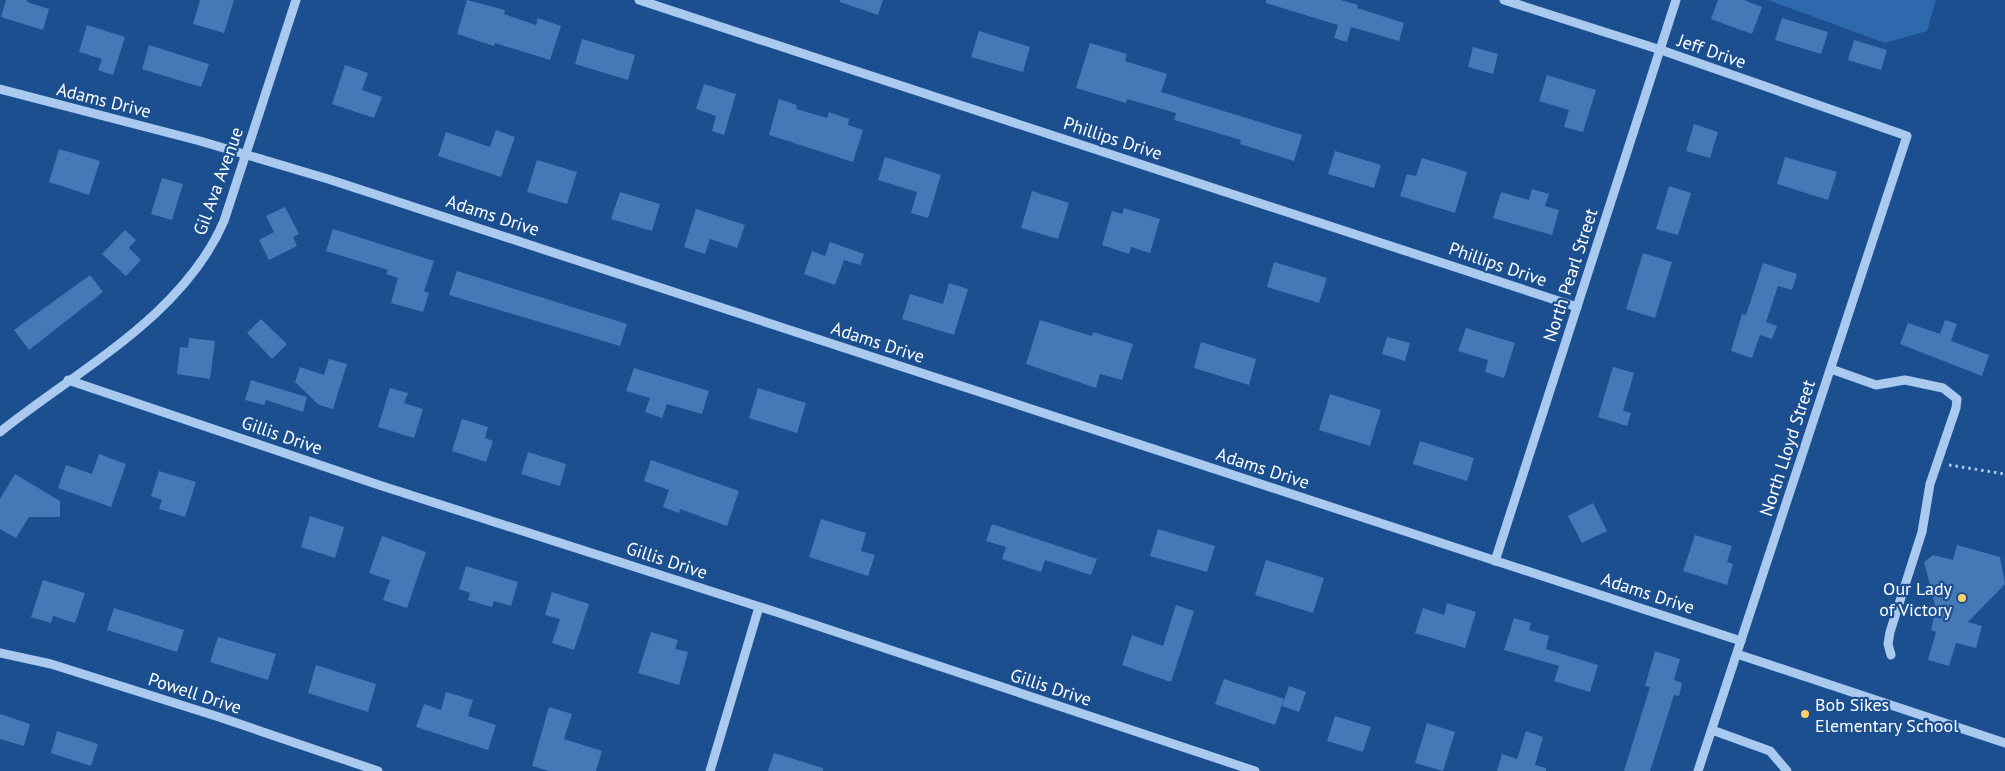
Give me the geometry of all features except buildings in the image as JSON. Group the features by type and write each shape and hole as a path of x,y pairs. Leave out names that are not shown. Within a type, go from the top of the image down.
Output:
{"street":[{"name":"Gil Ava Avenue","path":"0,432 166,306 208,254 224,221 296,0"},
{"name":"Phillips Drive","path":"639,0 1577,307"},
{"name":"Jeff Drive","path":"1504,0 1661,50 1908,136"},
{"name":"North Pearl Street","path":"1495,560 1676,0"},
{"name":"Adams Drive","path":"0,89 246,154 602,267 1741,641"},
{"name":"North Lloyd Street","path":"1698,771 1908,136"},
{"path":"1831,368 1876,385 1905,380 1944,388 1957,399 1930,484 1922,532 1890,632 1888,644 1891,655"},
{"name":"Gillis Drive","path":"68,380 388,488 759,607 1255,771"},
{"path":"710,771 759,607"},
{"name":"Powell Drive","path":"0,652 51,664 210,714 378,771"},
{"path":"1737,654 2005,743"},
{"path":"1712,730 1770,751 1787,771"}],"path":[{"path":"1937,463 2005,474"}],"shaded area":[{"path":"1768,0 1936,0 1927,31 1885,43"}],"place":[{"name":"Our Lady of Victory","path":"1962,598"},
{"name":"Bob Sikes Elementary School","path":"1805,714"}]}
